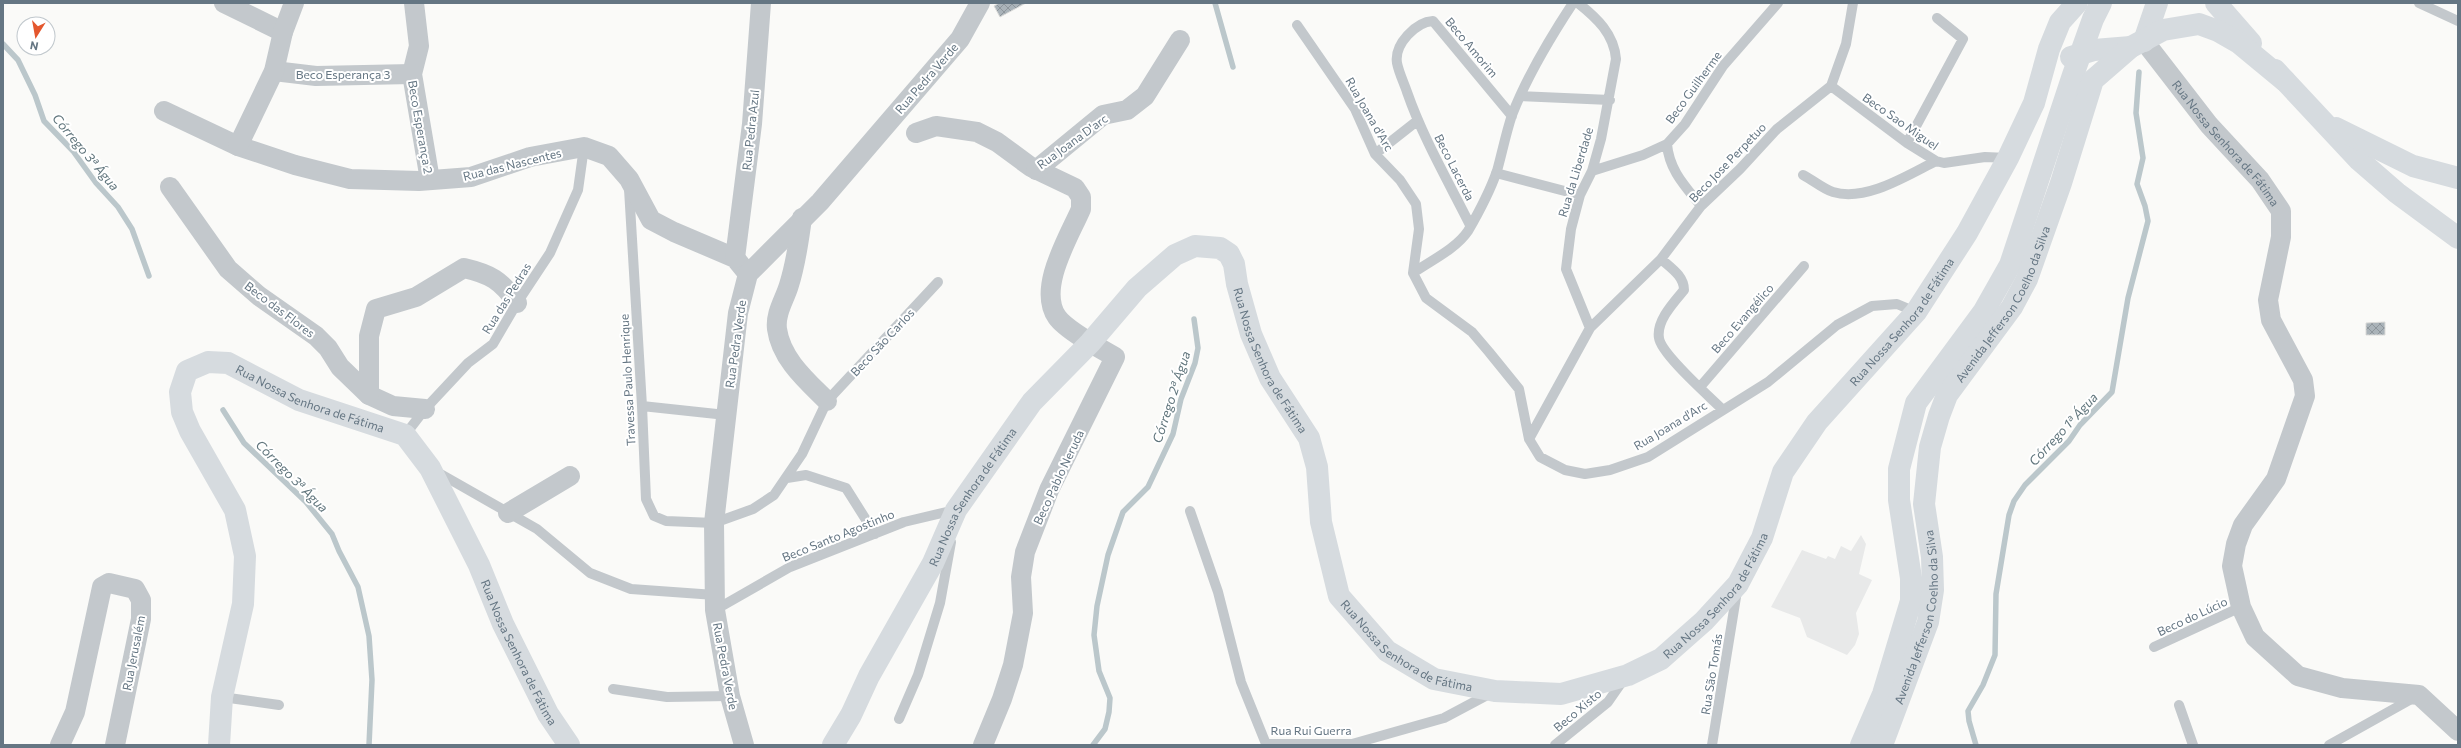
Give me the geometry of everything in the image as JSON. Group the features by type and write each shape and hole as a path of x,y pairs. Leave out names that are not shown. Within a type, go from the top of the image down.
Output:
{"street":[{"path":"224,3 283,32"},
{"path":"238,146 274,72 283,32 294,3"},
{"name":"Beco Esperança 2","path":"414,3 419,46 412,74 430,180"},
{"name":"Rua Pedra Azul","path":"735,258 752,124 761,3"},
{"name":"Rua Pedra Verde","path":"744,745 730,696 715,603 714,523 738,313 748,274 802,218 820,202 960,39 980,3"},
{"name":"Rua Nossa Senhora de Fátima","path":"833,745 851,715 869,676 933,563 956,510 1032,402 1090,343 1137,288 1174,255 1195,246 1220,248 1229,254 1234,264 1237,284 1251,334 1270,378 1309,438 1317,467 1321,522 1339,596 1387,651 1434,679 1495,691 1561,694 1628,675 1661,659 1704,621 1738,584 1762,538 1783,472 1817,422 1916,312 1967,233 2008,158 2034,103 2049,48 2060,22 2077,3"},
{"name":"Avenida Jefferson Coelho da Silva","path":"1882,745 1928,622 1933,590 1932,557 1924,504 1930,447 1939,416 1947,395 2012,307 2027,279 2061,183 2083,78 2081,54 2101,3"},
{"path":"2138,44 2157,3"},
{"path":"2200,24 2216,3 2285,81 2326,123 2359,160 2396,193 2458,238"},
{"path":"2083,78 2163,30 2200,24 2218,31 2239,43 2285,81"},
{"name":"Rua Joana D'arc","path":"916,133 936,126 977,132 997,142 1036,170 1103,115 1127,110 1144,96 1180,40"},
{"name":"Rua Nossa Senhora de Fátima","path":"2039,87 2054,67 2064,58 2094,50 2138,44 2208,125 2260,180 2281,211 2281,237 2268,300 2271,320 2303,380 2305,396 2276,479 2243,525 2236,544 2232,566 2241,607 2256,638 2298,676 2342,688 2419,695"},
{"name":"Beco Esperança 3","path":"274,72 316,76 412,74"},
{"name":"Avenida Jefferson Coelho da Silva","path":"1861,745 1882,694 1911,601 1911,578 1899,500 1900,469 1916,403 1984,311 2010,264 2083,78"},
{"name":"Rua das Nascentes","path":"164,110 238,146 295,165 350,179 430,180 471,176 530,157 584,147"},
{"path":"2326,123 2413,166 2458,178"},
{"path":"584,147 609,156 629,179 651,220 674,232 735,258 748,274"},
{"path":"1036,170 1075,188 1081,197 1082,209 1050,281 1051,307 1058,319 1090,343"},
{"name":"Beco das Flores","path":"170,187 228,269 259,296 316,336 328,348 346,374 369,395 393,406 425,409"},
{"path":"802,218 798,254 789,286 779,308 777,329 787,357 827,401"},
{"path":"369,395 369,336 376,308 416,296 464,268 487,273 506,287 517,303"},
{"name":"Beco Pablo Neruda","path":"983,745 1002,699 1013,665 1023,613 1021,577 1025,552 1049,490 1115,357 1090,343"},
{"name":"Rua Nossa Senhora de Fátima","path":"219,745 222,696 243,604 245,556 235,510 190,430 182,412 180,392 188,371 208,362 228,363 299,400 405,435 430,468 479,565 503,624 548,714 569,745"},
{"path":"508,513 550,486 570,476"},
{"name":"Rua Jerusalém","path":"60,745 75,712 102,587 109,583 134,589 141,600 141,619 115,745"},
{"path":"2419,695 2458,731"}],"lane":[{"path":"1413,273 1449,248 1467,232 1487,195 1496,173 1512,116 1521,96 1556,28 1573,3"},
{"name":"Rua da Liberdade","path":"1578,3 1603,25 1615,47 1616,59 1610,100 1592,171 1580,195 1571,230 1566,269 1590,328"},
{"name":"Beco Guilherme","path":"1592,171 1644,155 1667,144 1685,124 1723,66 1778,3"},
{"path":"1831,86 1846,44 1853,3"},
{"path":"2418,3 2458,21"},
{"path":"1906,143 1963,40 1938,18"},
{"name":"Beco Amorim","path":"1417,121 1397,62 1398,48 1405,38 1425,21 1433,21 1512,116"},
{"name":"Rua Joana d'Arc","path":"1297,25 1355,109 1375,154 1400,180 1416,204 1420,229 1413,273 1426,298 1472,332 1519,389 1529,439 1540,457 1565,470 1585,474 1610,470 1648,456 1768,382 1837,325 1872,306 1896,304 1916,312"},
{"name":"Beco Sao Miguel","path":"1831,86 1906,143 1936,161 1944,163 1985,157 2008,158"},
{"name":"Beco Jose Perpetuo","path":"1590,328 1661,259 1701,206 1740,169 1777,129 1831,86"},
{"path":"1521,96 1610,100"},
{"path":"1375,154 1417,121"},
{"name":"Beco Lacerda","path":"1417,121 1470,225"},
{"path":"1667,144 1668,157 1675,172 1701,206"},
{"name":"Rua das Pedras","path":"405,435 425,409 468,364 493,344 517,303 550,253 575,197 584,147"},
{"path":"1803,175 1834,192 1865,193 1890,185 1936,161"},
{"path":"1496,173 1580,195"},
{"name":"Travessa Paulo Henrique","path":"629,179 646,499 654,516 666,522 714,523"},
{"path":"1661,259 1680,276 1684,283 1684,290 1672,305 1662,323 1659,338 1665,352 1722,410"},
{"name":"Beco Evangélico","path":"1700,387 1804,266"},
{"name":"Beco São Carlos","path":"714,523 753,509 774,495 802,454 827,401 938,282"},
{"path":"1529,439 1590,328"},
{"path":"642,406 726,415"},
{"path":"430,468 537,529 590,573 631,589 715,603"},
{"path":"787,478 806,475 846,488 875,534"},
{"path":"899,719 918,675 940,603 956,510"},
{"name":"Beco Santo Agostinho","path":"715,603 790,567 904,522 956,510"},
{"name":"Rua Rui Guerra","path":"1190,510 1218,592 1241,682 1266,744 1352,744 1444,718 1495,691"},
{"name":"Rua São Tomás","path":"1712,745 1738,584"},
{"name":"Beco do Lúcio","path":"2154,647 2241,607"},
{"name":"Beco Xisto","path":"1555,745 1608,702 1628,675"},
{"path":"613,689 667,697 730,696"},
{"path":"2328,745 2419,695"},
{"path":"222,696 279,705"},
{"path":"2179,705 2193,745"}],"shaded area":[{"path":"1861,535 1866,544 1859,574 1872,580 1856,613 1859,634 1855,645 1847,655 1807,637 1800,618 1771,607 1802,550 1826,559 1828,556 1835,559 1841,546 1851,551"}],"building":[{"path":"999,3 1026,3 1000,17 994,6"},
{"path":"2385,322 2385,335 2366,335 2366,323"}],"waterway":[{"name":"Córrego 2ª Água","path":"1215,3 1233,67"},
{"name":"Córrego 3ª Água","path":"3,44 18,60 35,95 44,121 73,151 96,183 118,207 132,229 149,276"},
{"name":"Córrego 1ª Água","path":"1976,745 1969,721 1968,711 1983,685 1995,655 1996,594 2009,515 2014,501 2025,485 2069,441 2080,425 2112,392 2128,298 2148,221 2145,206 2137,184 2143,158 2136,113 2139,72"},
{"name":"Córrego 2ª Água","path":"1093,745 1105,729 1109,712 1110,698 1099,671 1094,635 1097,606 1108,555 1123,512 1148,487 1173,434 1181,399 1195,363 1198,348 1194,319"},
{"name":"Córrego 3ª Água","path":"223,410 244,443 306,502 332,534 339,551 358,587 369,636 372,680 369,745"}]}
